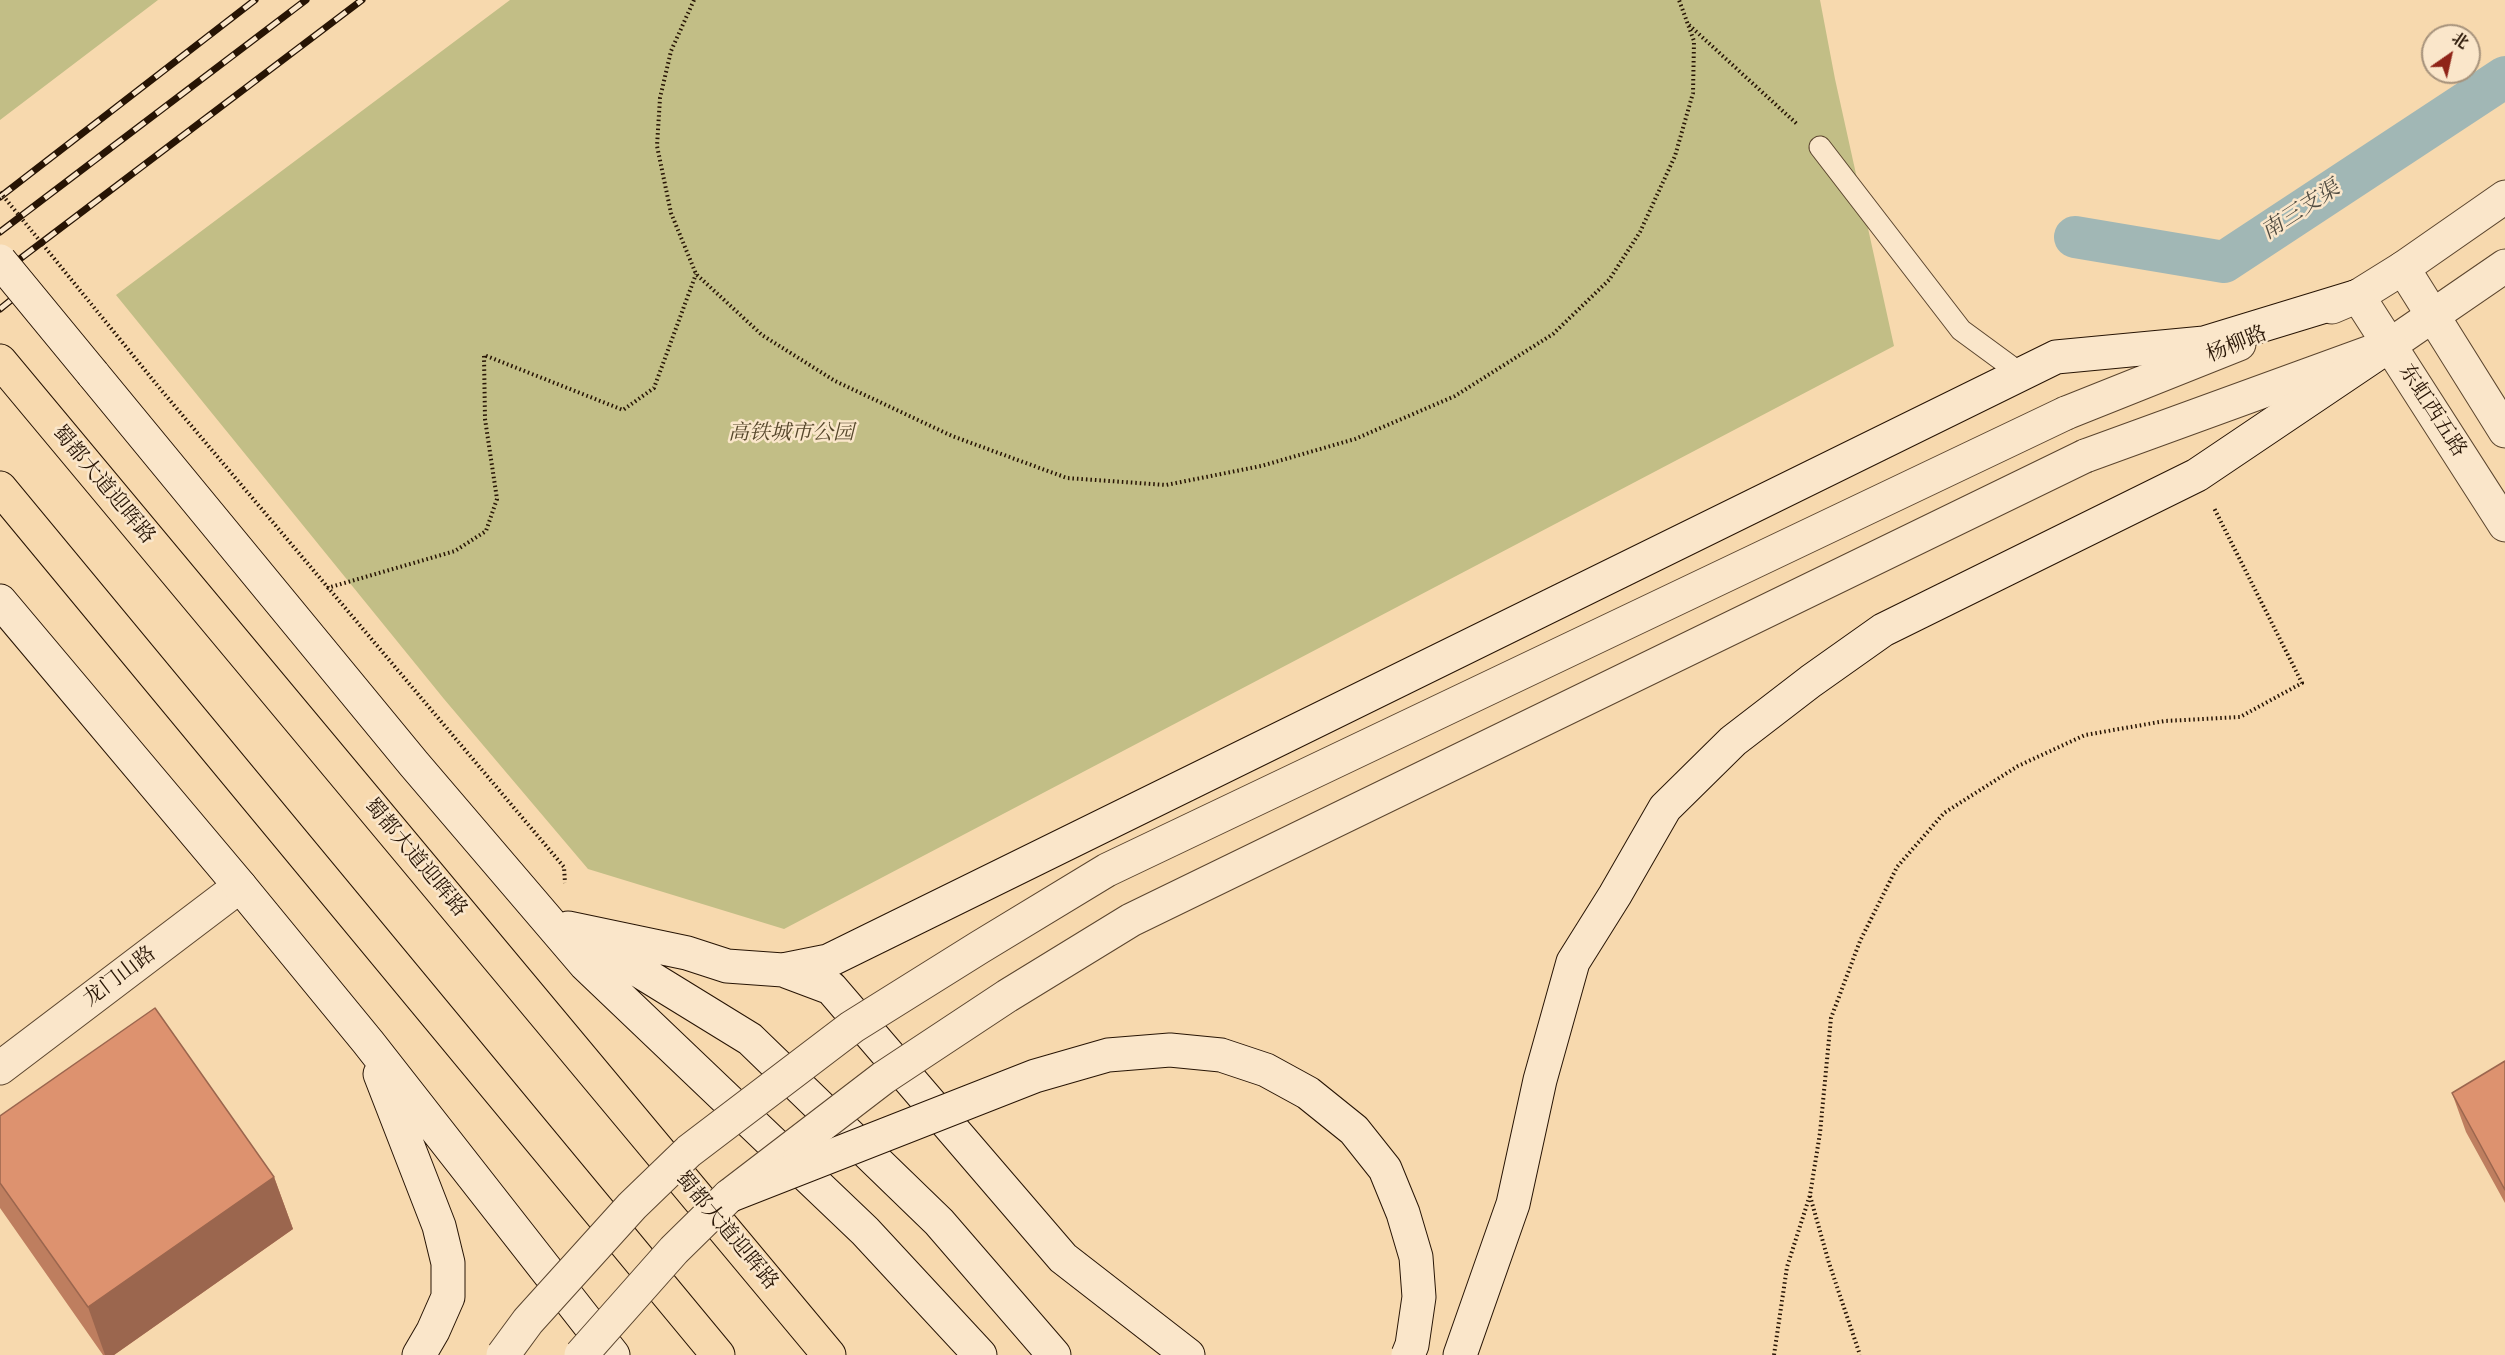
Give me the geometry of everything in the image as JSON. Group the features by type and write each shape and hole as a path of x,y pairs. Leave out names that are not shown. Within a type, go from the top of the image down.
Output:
{"highway":[{"name":"蜀都大道迎晖路","path":"0,361 829,1355"},
{"path":"0,488 718,1355"}],"main road":[{"name":"杨柳路","path":"503,1355 528,1321 632,1206 689,1151 852,1027 1107,870 2066,413 2358,296 2403,268 2505,197"},
{"path":"0,261 414,764 585,964 865,1231 980,1355"},
{"path":"1460,1355 1514,1204 1540,1080 1573,962 1665,808 1733,741 1811,681 1883,630 2197,475 2505,266"},
{"path":"2403,268 2505,431"},
{"path":"568,928 687,953 728,966 783,970 828,961 2056,357 2204,343 2358,296"},
{"name":"东虹西五路","path":"2358,296 2505,525"},
{"path":"581,1355 674,1250 729,1196 883,1078 1007,996 1131,920 2085,456 2390,345"},
{"path":"0,601 368,1042 613,1355"},
{"path":"414,764 568,928 750,1039 939,1222 1054,1355"},
{"name":"龙门山路","path":"0,1068 240,886"},
{"path":"783,970 831,988 1063,1258 1188,1355"},
{"path":"368,1042 439,1226 448,1263 448,1298 419,1355"},
{"path":"729,1196 1035,1076 1108,1055 1170,1050 1221,1055 1266,1070 1308,1093 1354,1130 1385,1169 1403,1213 1416,1257 1419,1297 1412,1345 1408,1355"}],"lane":[{"path":"1820,147 1961,330 2021,374"}],"path":[{"path":"694,0 671,51 660,98 657,146 671,213 696,274 762,335 835,381 952,436 1067,478 1166,485 1261,466 1355,439 1455,396 1553,334 1609,280 1640,232 1675,156 1693,93 1694,40 1679,0"},
{"path":"1688,24 1820,147"},
{"path":"0,192 162,391 564,867 568,928"},
{"path":"327,588 455,551 486,531 497,499 485,419 484,355 623,410 654,388 696,274"},
{"path":"1774,1355 1787,1267 1810,1195 1820,1133 1830,1018 1860,941 1897,867 1944,813 2018,766 2085,735 2164,721 2240,717 2302,683 2197,475"},
{"path":"1810,1195 1829,1263 1860,1355"}],"green space":[{"path":"0,0 158,0 0,120"},
{"name":"高铁城市公园","path":"510,0 1820,0 1835,79 1894,346 784,929 588,869 444,699 116,295"}],"building":[{"path":"155,1008 274,1177 88,1307 0,1183 0,1116"},
{"path":"2505,1061 2505,1190 2452,1093"}],"waterway":[{"name":"南三支渠","path":"2075,237 2224,262 2505,77"}],"railway":[{"path":"0,197 255,0"},
{"path":"0,232 306,0"},
{"path":"0,274 362,0"},
{"path":"0,309 21,292"}]}
